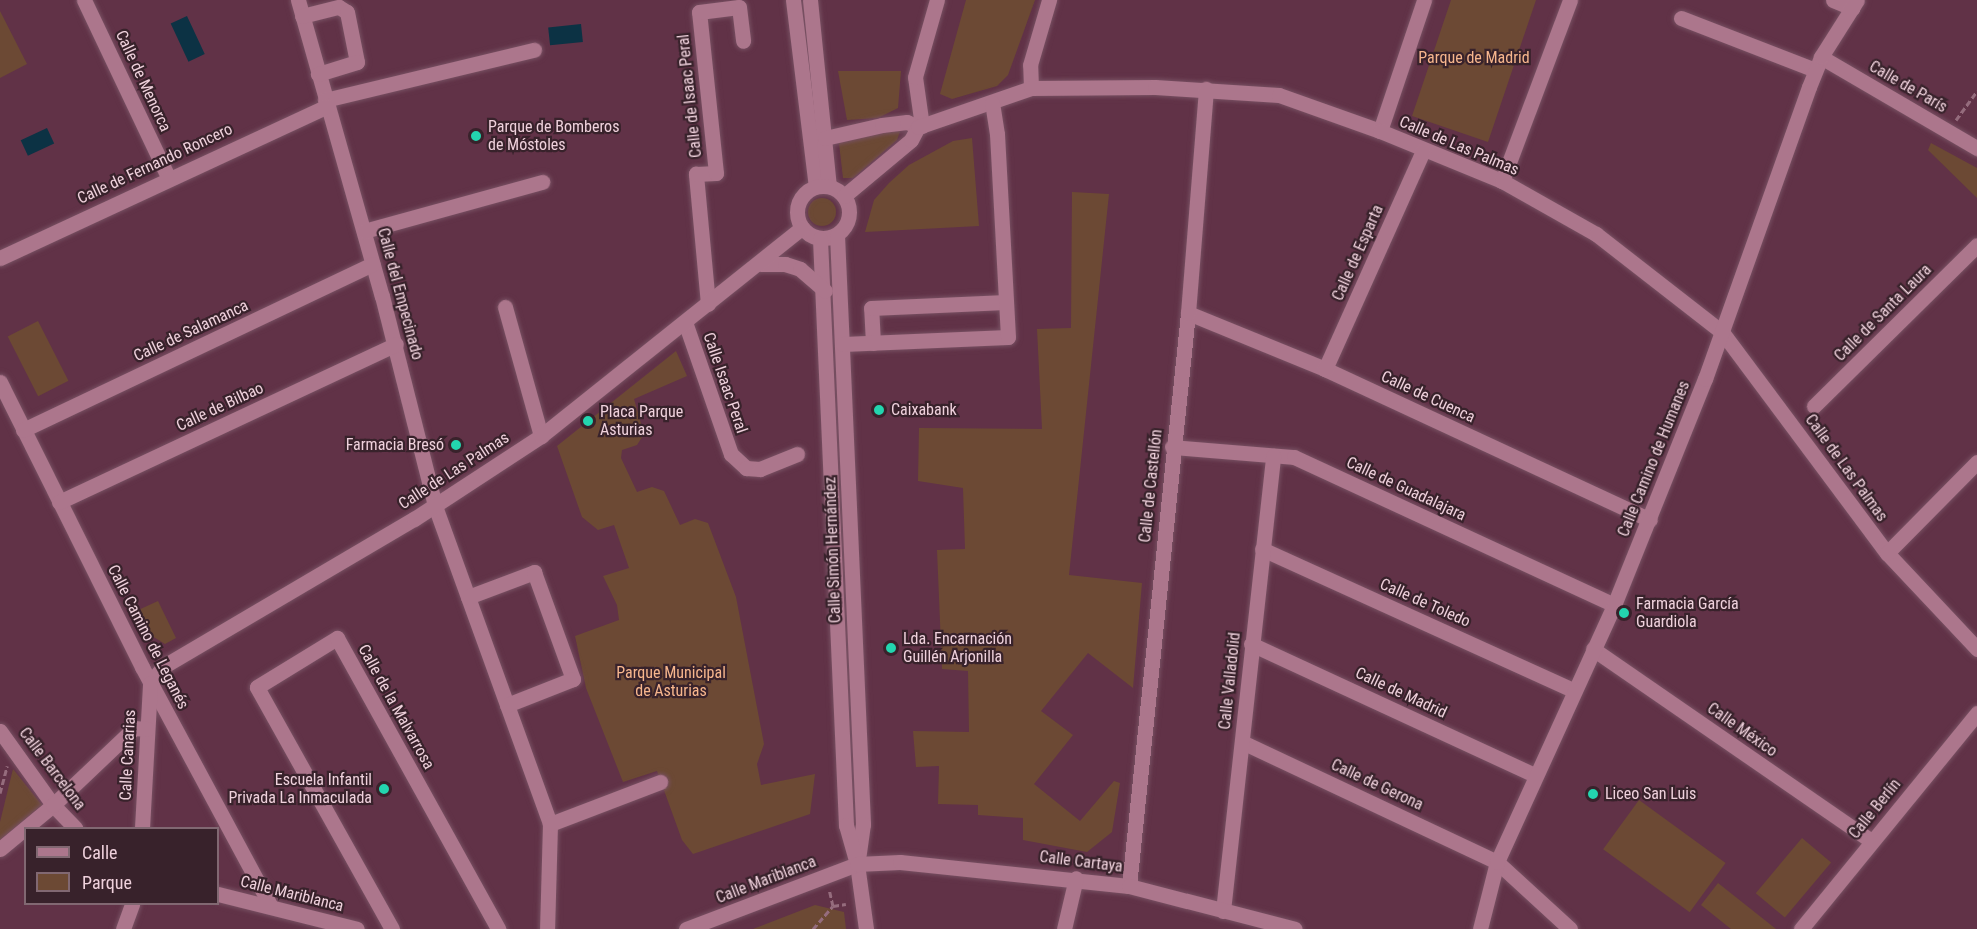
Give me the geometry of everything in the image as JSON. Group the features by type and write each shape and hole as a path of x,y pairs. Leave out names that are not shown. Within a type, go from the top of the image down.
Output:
{"street":[{"name":"Calle de Menorca","path":"84,0 168,177"},
{"name":"Calle del Empecinado","path":"298,0 396,344 435,506 550,824 547,929"},
{"path":"794,0 822,186"},
{"path":"810,0 825,138 822,186"},
{"path":"844,196 911,140 920,127 915,77 937,0"},
{"path":"1031,88 1030,65 1049,0"},
{"path":"1380,131 1424,0"},
{"path":"1502,181 1570,0"},
{"path":"1833,0 1854,4"},
{"name":"Calle Camino de Humanes","path":"1480,929 1497,862 1573,690 1614,605 1650,520 1722,332 1818,64 1854,4"},
{"path":"302,16 339,7 347,12 357,62 318,74"},
{"name":"Calle de Isaac Peral","path":"708,304 696,174 716,173 699,12 739,7 743,41"},
{"name":"Calle de París","path":"1681,18 1818,64 1977,148"},
{"name":"Calle de Fernando Roncero","path":"0,258 326,103 534,50"},
{"name":"Calle de Las Palmas","path":"920,127 992,104 1031,88 1206,89 1280,95 1380,131 1423,151 1502,181 1596,234 1722,332 1887,553 1977,649"},
{"name":"Calle de Castellón","path":"1129,886 1172,447 1188,313 1206,89"},
{"path":"843,345 1008,337 997,134 992,104"},
{"path":"825,138 882,125 908,122 920,127"},
{"name":"Calle de Esparta","path":"1325,369 1423,151"},
{"path":"364,231 542,182"},
{"path":"822,186 844,196 849,207 848,221 837,235 820,239 802,228 797,206 807,190 822,186"},
{"name":"Calle de Las Palmas","path":"150,683 164,666 435,506 541,436 761,264 802,228"},
{"name":"Calle Simón Hernández","path":"837,235 863,824 857,864"},
{"name":"Calle Simón Hernández","path":"820,239 825,291 846,825 857,864 866,929"},
{"name":"Calle de Santa Laura","path":"1814,406 1977,245"},
{"name":"Calle de Salamanca","path":"23,430 373,264"},
{"path":"761,264 785,264 800,268 825,291"},
{"path":"873,343 871,308 1006,302"},
{"path":"505,307 541,436"},
{"name":"Calle de Cuenca","path":"1188,313 1325,369 1650,520"},
{"name":"Calle Isaac Peral","path":"685,322 731,454 746,468 760,469 797,454"},
{"name":"Calle de Bilbao","path":"59,502 396,344"},
{"name":"Calle Camino de Leganés","path":"0,382 150,683 270,905"},
{"name":"Calle de Guadalajara","path":"1172,447 1294,457 1614,605"},
{"name":"Calle Valladolid","path":"1223,910 1273,456"},
{"path":"1887,553 1977,462"},
{"name":"Calle de Toledo","path":"1262,549 1573,690"},
{"path":"468,597 534,572 573,679 507,705"},
{"name":"Calle de la Malvarrosa","path":"392,929 257,687 337,638 498,929"},
{"name":"Calle de Madrid","path":"1251,644 1535,776"},
{"name":"Calle México","path":"1593,649 1871,841"},
{"name":"Calle Canarias","path":"142,827 150,683"},
{"name":"Calle Berlín","path":"1801,929 1977,713"},
{"path":"26,827 134,728 147,729"},
{"name":"Calle Barcelona","path":"0,731 53,805 74,827"},
{"name":"Calle de Gerona","path":"1242,741 1497,862 1570,929"},
{"path":"550,824 660,782"},
{"path":"0,849 24,829"},
{"name":"Calle Cartaya","path":"857,864 900,862 1076,878 1129,886 1295,929"},
{"name":"Calle Mariblanca","path":"686,929 857,864"},
{"path":"1064,929 1076,878"},
{"name":"Calle Mariblanca","path":"219,894 270,905 357,929"},
{"path":"123,929 131,905"}],"path":[{"path":"1948,131 1977,92"},
{"path":"813,929 833,906 825,876"}],"green space":[{"path":"966,0 1035,0 1008,75 997,86 952,99 940,94"},
{"name":"Parque de Madrid","path":"1451,0 1536,0 1488,142 1412,116"},
{"path":"0,11 27,64 0,78"},
{"path":"838,71 901,71 898,108 878,118 847,120"},
{"path":"901,129 897,140 853,178 843,178 839,143"},
{"path":"972,138 979,226 865,232 874,200 909,165 953,141"},
{"path":"1931,143 1977,168 1977,198 1928,150"},
{"path":"1072,192 1109,194 1069,575 1142,583 1133,688 1088,653 1041,711 1073,735 1034,784 1080,821 1114,781 1120,783 1112,832 1087,852 1023,840 1023,818 978,815 978,805 938,804 939,766 916,767 913,731 969,732 968,671 942,669 937,550 965,549 963,488 918,481 919,428 1042,429 1037,329 1071,328"},
{"path":"822,198 832,202 836,212 832,222 822,226 812,222 808,212 812,202"},
{"path":"38,321 68,381 38,396 8,336"},
{"name":"Parque Municipal de Asturias","path":"676,351 687,376 634,399 644,434 637,445 622,450 621,458 637,492 652,487 664,491 680,525 695,519 708,523 736,597 764,744 757,764 761,785 815,774 810,814 693,854 682,840 657,771 623,782 586,688 575,636 619,620 617,605 603,576 629,568 614,525 598,530 582,517 557,446"},
{"path":"158,601 176,638 165,644 144,631 134,612"},
{"path":"13,769 42,805 0,840 0,822"},
{"path":"1639,800 1726,863 1690,912 1603,849"},
{"path":"1802,838 1831,862 1785,918 1756,893"},
{"path":"1718,883 1776,929 1731,929 1701,905"},
{"path":"815,905 844,912 846,929 753,929"}],"water":[{"path":"187,16 205,54 188,62 171,24"},
{"path":"581,24 583,42 550,45 548,27"},
{"path":"47,128 54,143 28,156 21,140"}],"place":[{"name":"Parque de Bomberos de Móstoles","path":"476,136"},
{"name":"Caixabank","path":"879,410"},
{"name":"Placa Parque Asturias","path":"588,421"},
{"name":"Farmacia Bresó","path":"456,445"},
{"name":"Farmacia García Guardiola","path":"1624,613"},
{"name":"Lda. Encarnación Guillén Arjonilla","path":"891,648"},
{"name":"Escuela Infantil Privada La Inmaculada","path":"384,789"},
{"name":"Liceo San Luis","path":"1593,794"}]}
